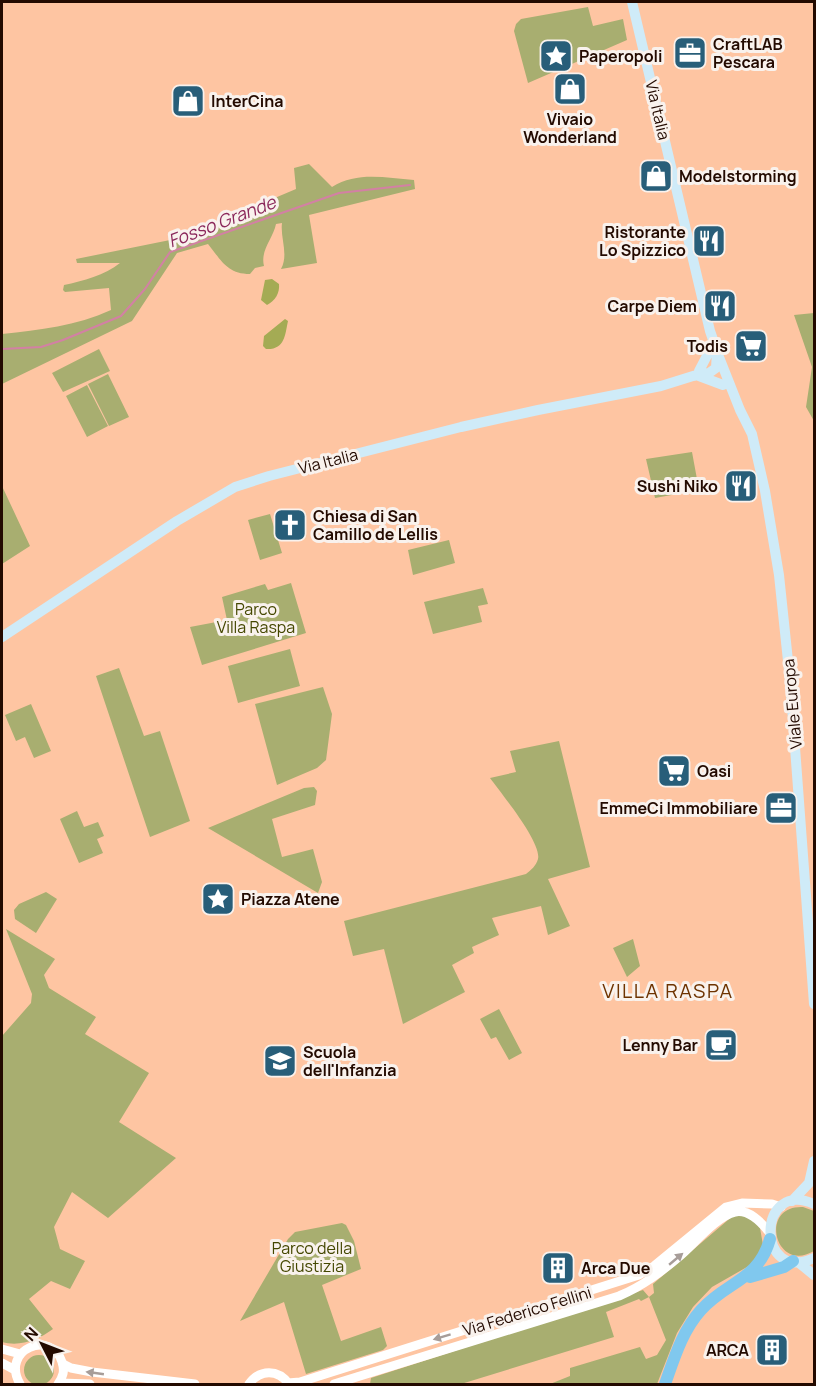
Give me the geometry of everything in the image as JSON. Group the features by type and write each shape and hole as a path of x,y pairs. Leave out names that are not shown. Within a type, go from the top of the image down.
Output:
{"highway":[{"path":"665,1384 680,1344 696,1316 723,1290 746,1277 761,1261 770,1236"},
{"path":"746,1277 796,1262"}],"main road":[{"name":"Via Italia","path":"632,2 714,349"},
{"name":"Viale Europa","path":"714,349 721,371 752,434 765,491 784,613 814,1004"},
{"path":"714,349 697,374 723,385"},
{"name":"Via Italia","path":"2,637 177,521 235,487 269,476 461,427 661,386 697,374 721,371"},
{"name":"Viale Europa","path":"721,371 723,385 740,410"},
{"path":"792,1202 809,1183 814,1161"},
{"path":"814,1204 805,1201 792,1202 781,1207 774,1215 770,1236 779,1254 796,1262 814,1275"},
{"path":"796,1262 814,1258"}],"street":[{"name":"Via Federico Fellini","path":"289,1384 639,1275 654,1266 717,1213 733,1204 772,1204 781,1207"},
{"name":"Via Federico Fellini","path":"334,1384 619,1296 641,1286 674,1261 718,1222 736,1211 751,1214 770,1236"},
{"path":"20,1384 15,1370 20,1354 32,1346 45,1346 57,1352 64,1371 59,1384 90,1384"},
{"path":"2,1349 20,1354"},
{"path":"2,1363 15,1370"},
{"path":"63,1364 92,1372 195,1384"},
{"path":"249,1384 257,1376 268,1372 280,1375 289,1384"}],"green space":[{"name":"Paperopoli","path":"588,7 593,26 623,19 627,40 528,83 514,31 516,24 521,19"},
{"path":"309,164 332,187 351,179 372,177 414,180 415,189 309,215 317,263 281,269 284,258 282,223 276,224 265,250 264,266 255,268 250,274 230,269 208,244 177,253 132,321 2,384 2,334 71,324 111,310 109,288 65,292 63,290 64,285 101,274 120,263 77,263 76,259 180,238 296,189 294,168"},
{"path":"272,279 279,284 279,291 275,299 267,305 261,300 265,280"},
{"path":"814,313 814,421 806,407 812,367 794,315"},
{"path":"285,319 288,321 283,341 277,347 266,349 263,346 264,336"},
{"path":"99,349 110,371 63,392 52,373"},
{"path":"108,374 129,417 109,426 88,384"},
{"path":"87,385 108,426 87,437 66,396"},
{"path":"692,452 699,490 655,498 646,459"},
{"path":"2,486 30,546 2,564"},
{"path":"270,514 282,553 260,560 248,520"},
{"path":"449,540 455,563 413,575 408,550"},
{"name":"Parco Villa Raspa","path":"291,583 306,633 202,665 190,627 227,620 222,597 265,584 268,590"},
{"path":"483,588 488,604 478,606 482,622 433,634 424,602"},
{"path":"290,649 300,686 238,703 228,666"},
{"path":"119,668 144,736 160,731 190,821 150,837 96,676"},
{"path":"323,687 332,714 326,760 317,768 277,785 255,704"},
{"path":"31,704 51,751 34,758 25,737 16,741 5,715"},
{"path":"559,741 590,867 548,879 570,926 548,935 541,906 492,918 499,935 472,947 474,953 452,965 465,992 403,1024 384,949 353,956 344,921 526,874 535,866 538,852 520,818 490,778 516,772 510,751"},
{"path":"314,787 317,791 315,805 272,819 282,857 313,849 322,882 318,893 208,828 304,788"},
{"path":"77,811 84,827 98,822 104,836 97,839 103,853 79,863 60,819"},
{"path":"46,892 57,899 36,933 15,919 14,910 19,904"},
{"path":"6,929 55,959 44,975 49,988 96,1017 85,1034 149,1073 119,1122 176,1158 108,1218 72,1192 54,1227 60,1249 85,1261 70,1289 51,1281 29,1299 53,1329 35,1339 15,1344 2,1342 2,1036 31,1003 32,994"},
{"path":"633,939 640,966 627,977 613,948"},
{"path":"499,1009 522,1053 509,1060 496,1037 491,1039 480,1019"},
{"path":"803,1207 814,1211 814,1251 800,1256 790,1254 782,1247 777,1237 776,1226 780,1216 789,1209"},
{"path":"735,1214 751,1217 760,1228 763,1245 754,1263 712,1287 693,1307 677,1333 657,1384 550,1384 570,1376 570,1368 640,1347 646,1359 657,1355 666,1340 649,1297 654,1293 653,1284"},
{"name":"Parco della Giustizia","path":"342,1223 346,1225 354,1241 361,1269 322,1285 341,1341 381,1327 387,1346 383,1350 306,1374 284,1302 240,1321 288,1239 295,1232"},
{"path":"643,1290 649,1297 606,1312 614,1337 461,1384 370,1384 371,1378"},
{"path":"39,1355 50,1359 54,1370 50,1381 39,1385 28,1381 24,1370 28,1359"}],"waterway":[{"name":"Fosso Grande","path":"2,349 41,347 121,316 145,289 170,252 339,193 410,185"}],"place":[{"name":"CraftLAB Pescara","path":"690,53"},
{"name":"Paperopoli","path":"556,56"},
{"name":"Vivaio Wonderland","path":"570,89"},
{"name":"InterCina","path":"188,101"},
{"name":"Modelstorming","path":"656,176"},
{"name":"Ristorante Lo Spizzico","path":"709,241"},
{"name":"Carpe Diem","path":"720,306"},
{"name":"Todis","path":"751,346"},
{"name":"Sushi Niko","path":"741,486"},
{"name":"Chiesa di San Camillo de Lellis","path":"290,525"},
{"name":"Oasi","path":"674,771"},
{"name":"EmmeCi Immobiliare","path":"781,808"},
{"name":"Piazza Atene","path":"218,899"},
{"name":"Lenny Bar","path":"721,1045"},
{"name":"Scuola dell'Infanzia","path":"280,1061"},
{"name":"Arca Due","path":"558,1268"},
{"name":"ARCA","path":"772,1350"}],"district":[{"name":"VILLA RASPA","path":"668,991"}]}
